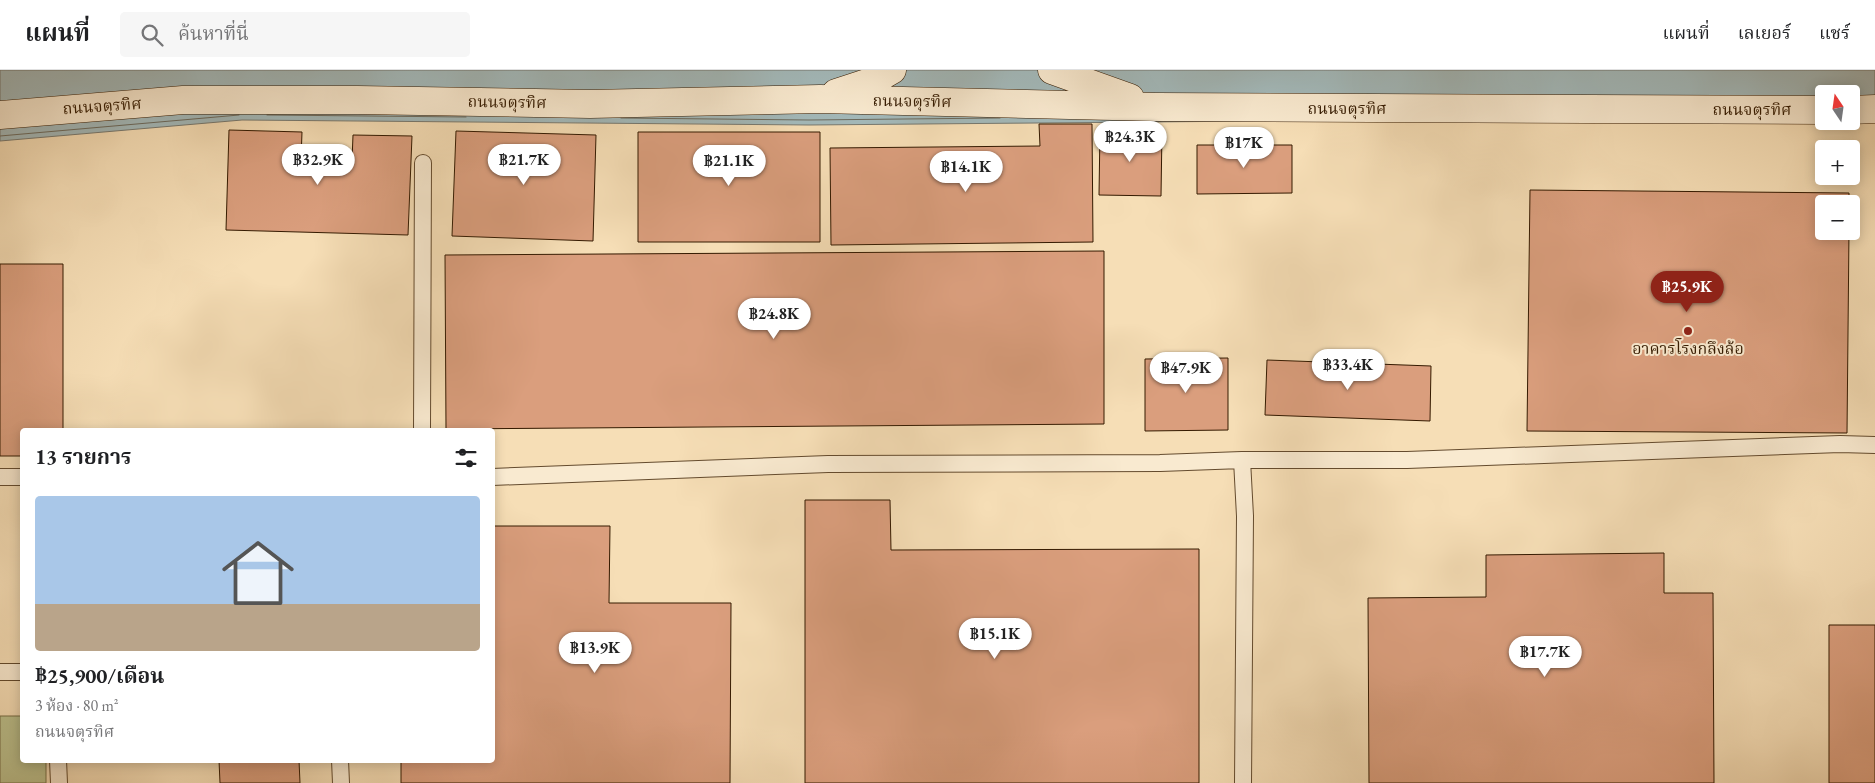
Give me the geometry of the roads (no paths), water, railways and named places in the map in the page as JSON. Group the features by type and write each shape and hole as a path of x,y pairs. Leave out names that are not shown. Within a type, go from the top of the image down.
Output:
{"main road":[{"path":"820,99 873,81 892,70"},
{"path":"1052,70 1155,107"},
{"name":"ถนนจตุรทิศ","path":"0,114 183,100 358,100 590,104 820,99 1155,107 1815,110"},
{"path":"1860,110 1875,110"}],"lane":[{"path":"422,428 423,163"},
{"path":"495,477 828,464 1407,460 1840,444 1875,445"},
{"path":"1242,460 1245,516 1243,783"},
{"path":"0,477 20,477"},
{"path":"0,672 20,672"},
{"path":"58,763 59,783"},
{"path":"340,763 341,783"}],"water":[{"path":"0,70 1875,70 1875,116 1860,116 1860,85 1815,85 1815,116 809,125 242,120 0,141"}],"place":[{"name":"อาคารโรงกลึงล้อ","path":"1688,331"}]}
